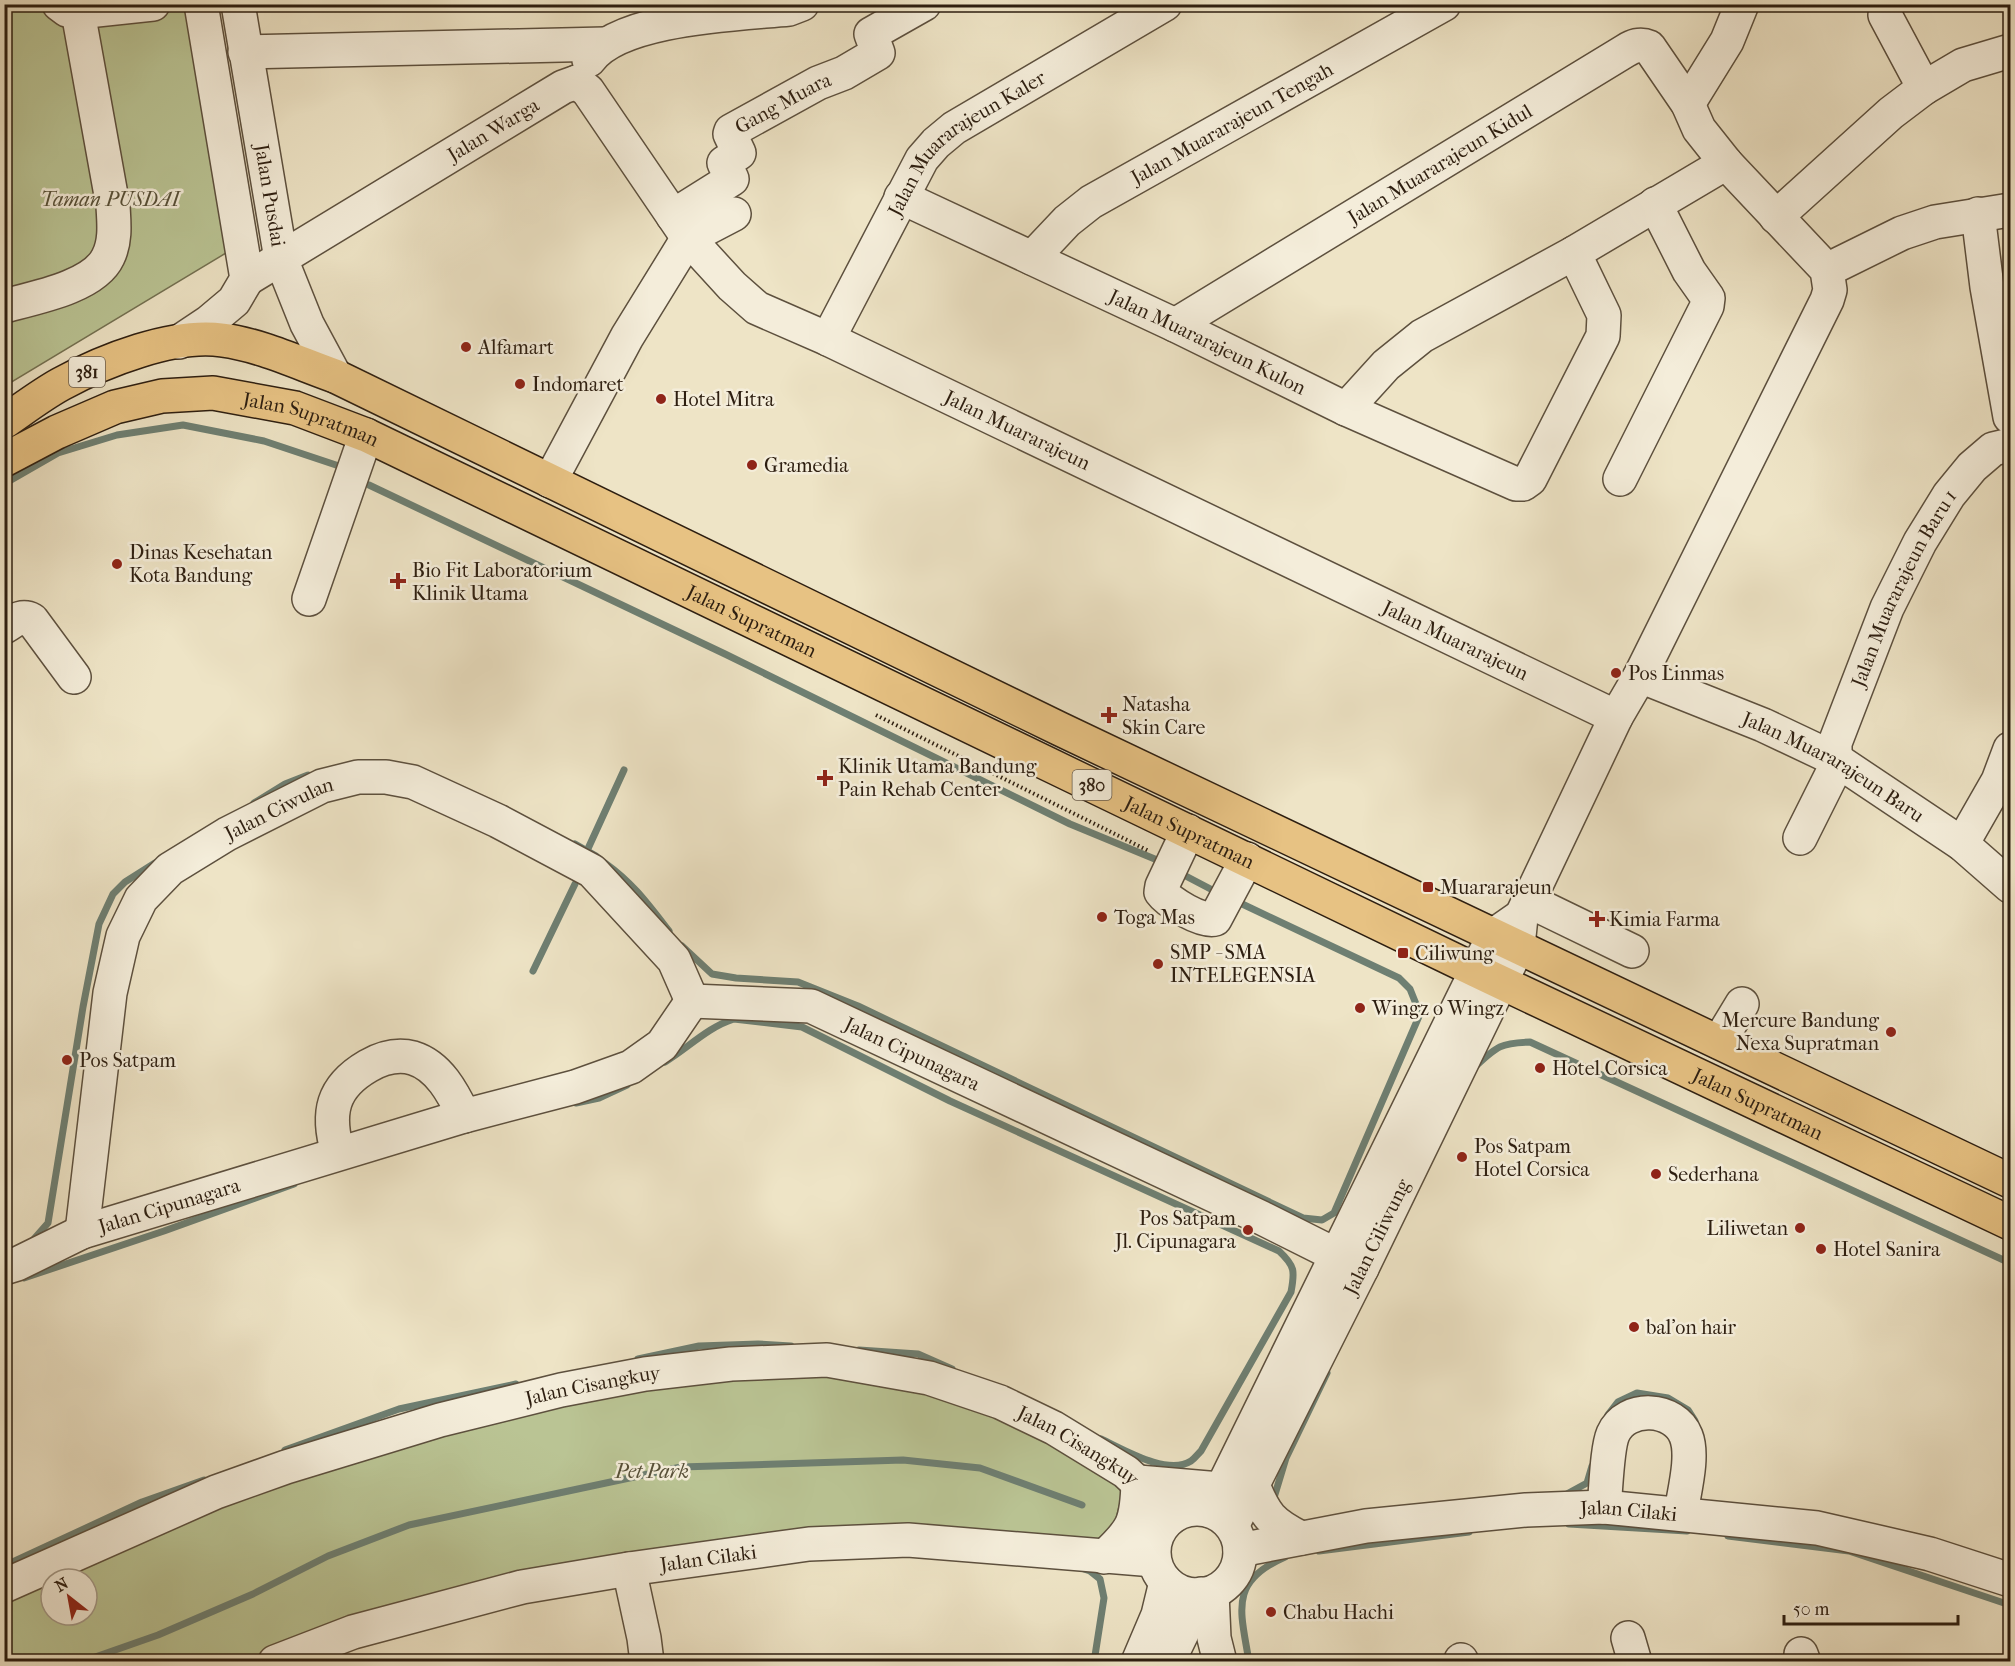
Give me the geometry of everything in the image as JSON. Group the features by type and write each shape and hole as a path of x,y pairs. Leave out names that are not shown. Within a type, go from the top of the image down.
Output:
{"main road":[{"name":"Jalan Supratman","path":"179,342 220,340 249,345 335,376 1060,729 1515,925 1719,1042 2010,1181"},
{"name":"381","path":"4,422 61,384 113,360 179,342"},
{"name":"Jalan Supratman","path":"162,396 213,393 295,408 366,435 1489,977 2010,1224"},
{"name":"381","path":"4,460 57,432 115,407 162,396"},
{"path":"778,635 798,600"}],"street":[{"path":"4,306 65,290 93,274 108,258 115,233 113,206 68,8 153,4"},
{"name":"Jalan Pusdai","path":"201,4 247,279"},
{"name":"Jalan Pusdai","path":"238,4 281,259 307,324 335,376"},
{"path":"680,227 588,91 577,82 584,66 592,55 605,44 655,15 691,18 789,9 802,4"},
{"name":"Gang Muara","path":"680,227 732,179 724,163 739,153 730,134 731,131 878,53 872,34 924,4"},
{"name":"Jalan Muararajeun Kaler","path":"828,339 901,197 922,159 936,143 954,128 1166,4"},
{"name":"Jalan Muararajeun Tengah","path":"1032,258 1067,221 1091,202 1444,4"},
{"path":"1742,4 1727,41 1688,104 1699,129 1726,163 1827,270 1902,233 1935,222 2010,210"},
{"path":"1885,15 1924,88"},
{"path":"245,52 605,44"},
{"name":"Jalan Muararajeun Kidul","path":"1175,325 1634,46 1649,47 1688,104"},
{"path":"1776,217 1891,113 1924,88 1963,64 2010,51"},
{"name":"Jalan Warga","path":"247,279 563,87 577,82"},
{"path":"1346,409 1386,365 1422,336 1574,253 1726,163"},
{"name":"Jalan Muararajeun Kulon","path":"901,197 1175,325 1346,409 1516,484 1523,484 1530,479 1603,336 1604,315 1574,253"},
{"path":"1620,480 1707,306 1708,298 1689,271 1655,204"},
{"path":"680,227 734,214"},
{"path":"1978,214 1999,288 2010,417"},
{"path":"550,481 627,337 680,227"},
{"name":"Jalan Muararajeun","path":"680,227 732,286 757,308 828,339 1617,717"},
{"name":"Jalan Ciliwung","path":"1226,1519 1348,1262 1617,717 1641,676 1827,300 1830,290 1827,270"},
{"path":"179,342 209,322 234,301 247,279"},
{"path":"309,599 366,435"},
{"name":"Jalan Muararajeun Baru 1","path":"1800,838 1835,768 1835,742 1887,608 1920,542 1949,495 1972,467 1993,449 2010,445"},
{"path":"4,627 19,618 27,617 32,620 74,677"},
{"name":"Jalan Muararajeun Baru","path":"1641,676 1755,722 1835,759 1962,844 2010,886"},
{"path":"1962,844 1998,781 2010,749"},
{"name":"Jalan Ciwulan","path":"82,1232 110,993 123,936 141,899 170,869 227,834 322,786 358,777 386,777 413,782 498,820 592,872 674,960 692,1000"},
{"path":"1188,831 1161,892 1166,899 1203,919 1210,921 1218,914 1246,859"},
{"path":"1515,925 1632,951"},
{"name":"Jalan Cipunagara","path":"4,1268 17,1264 82,1232 338,1153 464,1116 575,1087 631,1067 662,1045 692,1000 811,1006 1251,1213 1348,1262"},
{"path":"1719,1042 1742,1004"},
{"path":"338,1153 333,1134 333,1115 339,1090 353,1075 374,1062 393,1056 414,1059 436,1072 452,1091 464,1116"},
{"name":"Jalan Ciliwung","path":"1226,1519 1253,1485 1348,1262"},
{"name":"Jalan Cisangkuy","path":"4,1586 207,1496 297,1464 440,1420 561,1390 645,1374 731,1364 827,1360 929,1378 1000,1402 1054,1428 1126,1472 1173,1516"},
{"path":"1604,1507 1612,1436 1618,1426 1642,1412 1668,1416 1680,1424 1687,1437 1690,1449 1681,1513"},
{"path":"1104,1557 1125,1538 1132,1526 1137,1509 1138,1482 1226,1519"},
{"path":"1253,1485 1267,1516 1284,1530 1301,1538"},
{"name":"Jalan Cilaki","path":"1226,1519 1301,1538 1366,1526 1412,1521 1526,1510 1604,1507 1817,1528 1930,1554 2010,1580"},
{"path":"1138,1662 1158,1615 1160,1571 1154,1547 1156,1535 1173,1516 1185,1511 1198,1509 1226,1519"},
{"path":"1160,1571 1170,1587 1190,1595 1207,1594 1224,1587 1239,1564 1226,1519"},
{"name":"Jalan Cilaki","path":"275,1662 353,1632 511,1590 629,1569 809,1544 908,1540 966,1544 1104,1557 1160,1571"},
{"path":"629,1569 648,1662"},
{"path":"1168,1662 1207,1594"},
{"path":"1207,1594 1220,1662"}],"path":[{"path":"870,712 1173,863"}],"green space":[{"name":"Taman PUSDAI","path":"4,5 186,5 226,253 5,386"},
{"name":"Pet Park","path":"929,1373 1126,1478 1115,1523 1095,1546 859,1528 373,1618 259,1661 5,1661 4,1596 39,1581 39,1627 99,1627 99,1567 73,1567 314,1465 640,1382"}],"waterway":[{"path":"4,484 58,453 117,435 183,425 264,441 339,466"},
{"path":"369,485 725,654 1070,824 1162,862"},
{"path":"586,853 624,770"},
{"path":"254,803 285,784 308,775"},
{"path":"575,844 596,856"},
{"path":"33,1240 48,1223 83,1007 99,924 113,894 125,882 155,863"},
{"path":"605,863 632,886 669,931"},
{"path":"1180,873 1220,894"},
{"path":"533,971 575,884"},
{"path":"682,946 712,974 798,982 858,1006 1303,1218 1322,1220 1334,1213 1420,1014 1410,989 1399,978 1238,902"},
{"path":"665,1062 707,1032 734,1019 802,1027 950,1101 1279,1251 1291,1265 1293,1279 1291,1292 1201,1451 1191,1461 1181,1465 1170,1465 1145,1459 1101,1439"},
{"path":"1476,1066 1500,1047 1512,1043 1530,1042 2010,1263"},
{"path":"576,1103 599,1098 627,1085"},
{"path":"24,1278 294,1184"},
{"path":"638,1359 699,1346 758,1344 791,1346"},
{"path":"859,1350 918,1354 952,1369"},
{"path":"1273,1501 1286,1458 1327,1373"},
{"path":"285,1450 399,1409 516,1384"},
{"path":"1608,1415 1618,1402 1637,1393 1668,1398 1688,1410 1695,1421"},
{"path":"81,1662 158,1635 253,1594 328,1556 409,1525 681,1467 903,1460 980,1468 1082,1505"},
{"path":"1565,1495 1587,1483 1592,1466"},
{"path":"4,1566 142,1502 204,1480"},
{"path":"1569,1524 1687,1531"},
{"path":"1319,1551 1469,1532"},
{"path":"1728,1536 1849,1551 2010,1605"},
{"path":"1249,1662 1242,1613 1246,1588 1254,1577 1285,1557"},
{"path":"1081,1568 1090,1571 1100,1579 1104,1598 1094,1662"}],"place":[{"name":"Alfamart","path":"466,347"},
{"name":"Indomaret","path":"520,384"},
{"name":"Hotel Mitra","path":"661,399"},
{"name":"Gramedia","path":"752,465"},
{"name":"Dinas Kesehatan Kota Bandung","path":"117,564"},
{"name":"Bio Fit Laboratorium Klinik Utama","path":"398,581"},
{"name":"Pos Linmas","path":"1616,673"},
{"name":"Natasha Skin Care","path":"1109,715"},
{"name":"Klinik Utama Bandung Pain Rehab Center","path":"825,778"},
{"name":"Muararajeun","path":"1428,887"},
{"name":"Toga Mas","path":"1102,917"},
{"name":"Kimia Farma","path":"1597,919"},
{"name":"Ciliwung","path":"1403,953"},
{"name":"SMP - SMA INTELEGENSIA","path":"1158,964"},
{"name":"Wingz o Wingz","path":"1360,1008"},
{"name":"Mercure Bandung Nexa Supratman","path":"1891,1032"},
{"name":"Pos Satpam","path":"67,1060"},
{"name":"Hotel Corsica","path":"1540,1068"},
{"name":"Pos Satpam Hotel Corsica","path":"1462,1157"},
{"name":"Sederhana","path":"1656,1174"},
{"name":"Liliwetan","path":"1800,1228"},
{"name":"Pos Satpam Jl. Cipunagara","path":"1248,1230"},
{"name":"Hotel Sanira","path":"1821,1249"},
{"name":"bal'on hair","path":"1634,1327"},
{"name":"Chabu Hachi","path":"1271,1612"}]}
